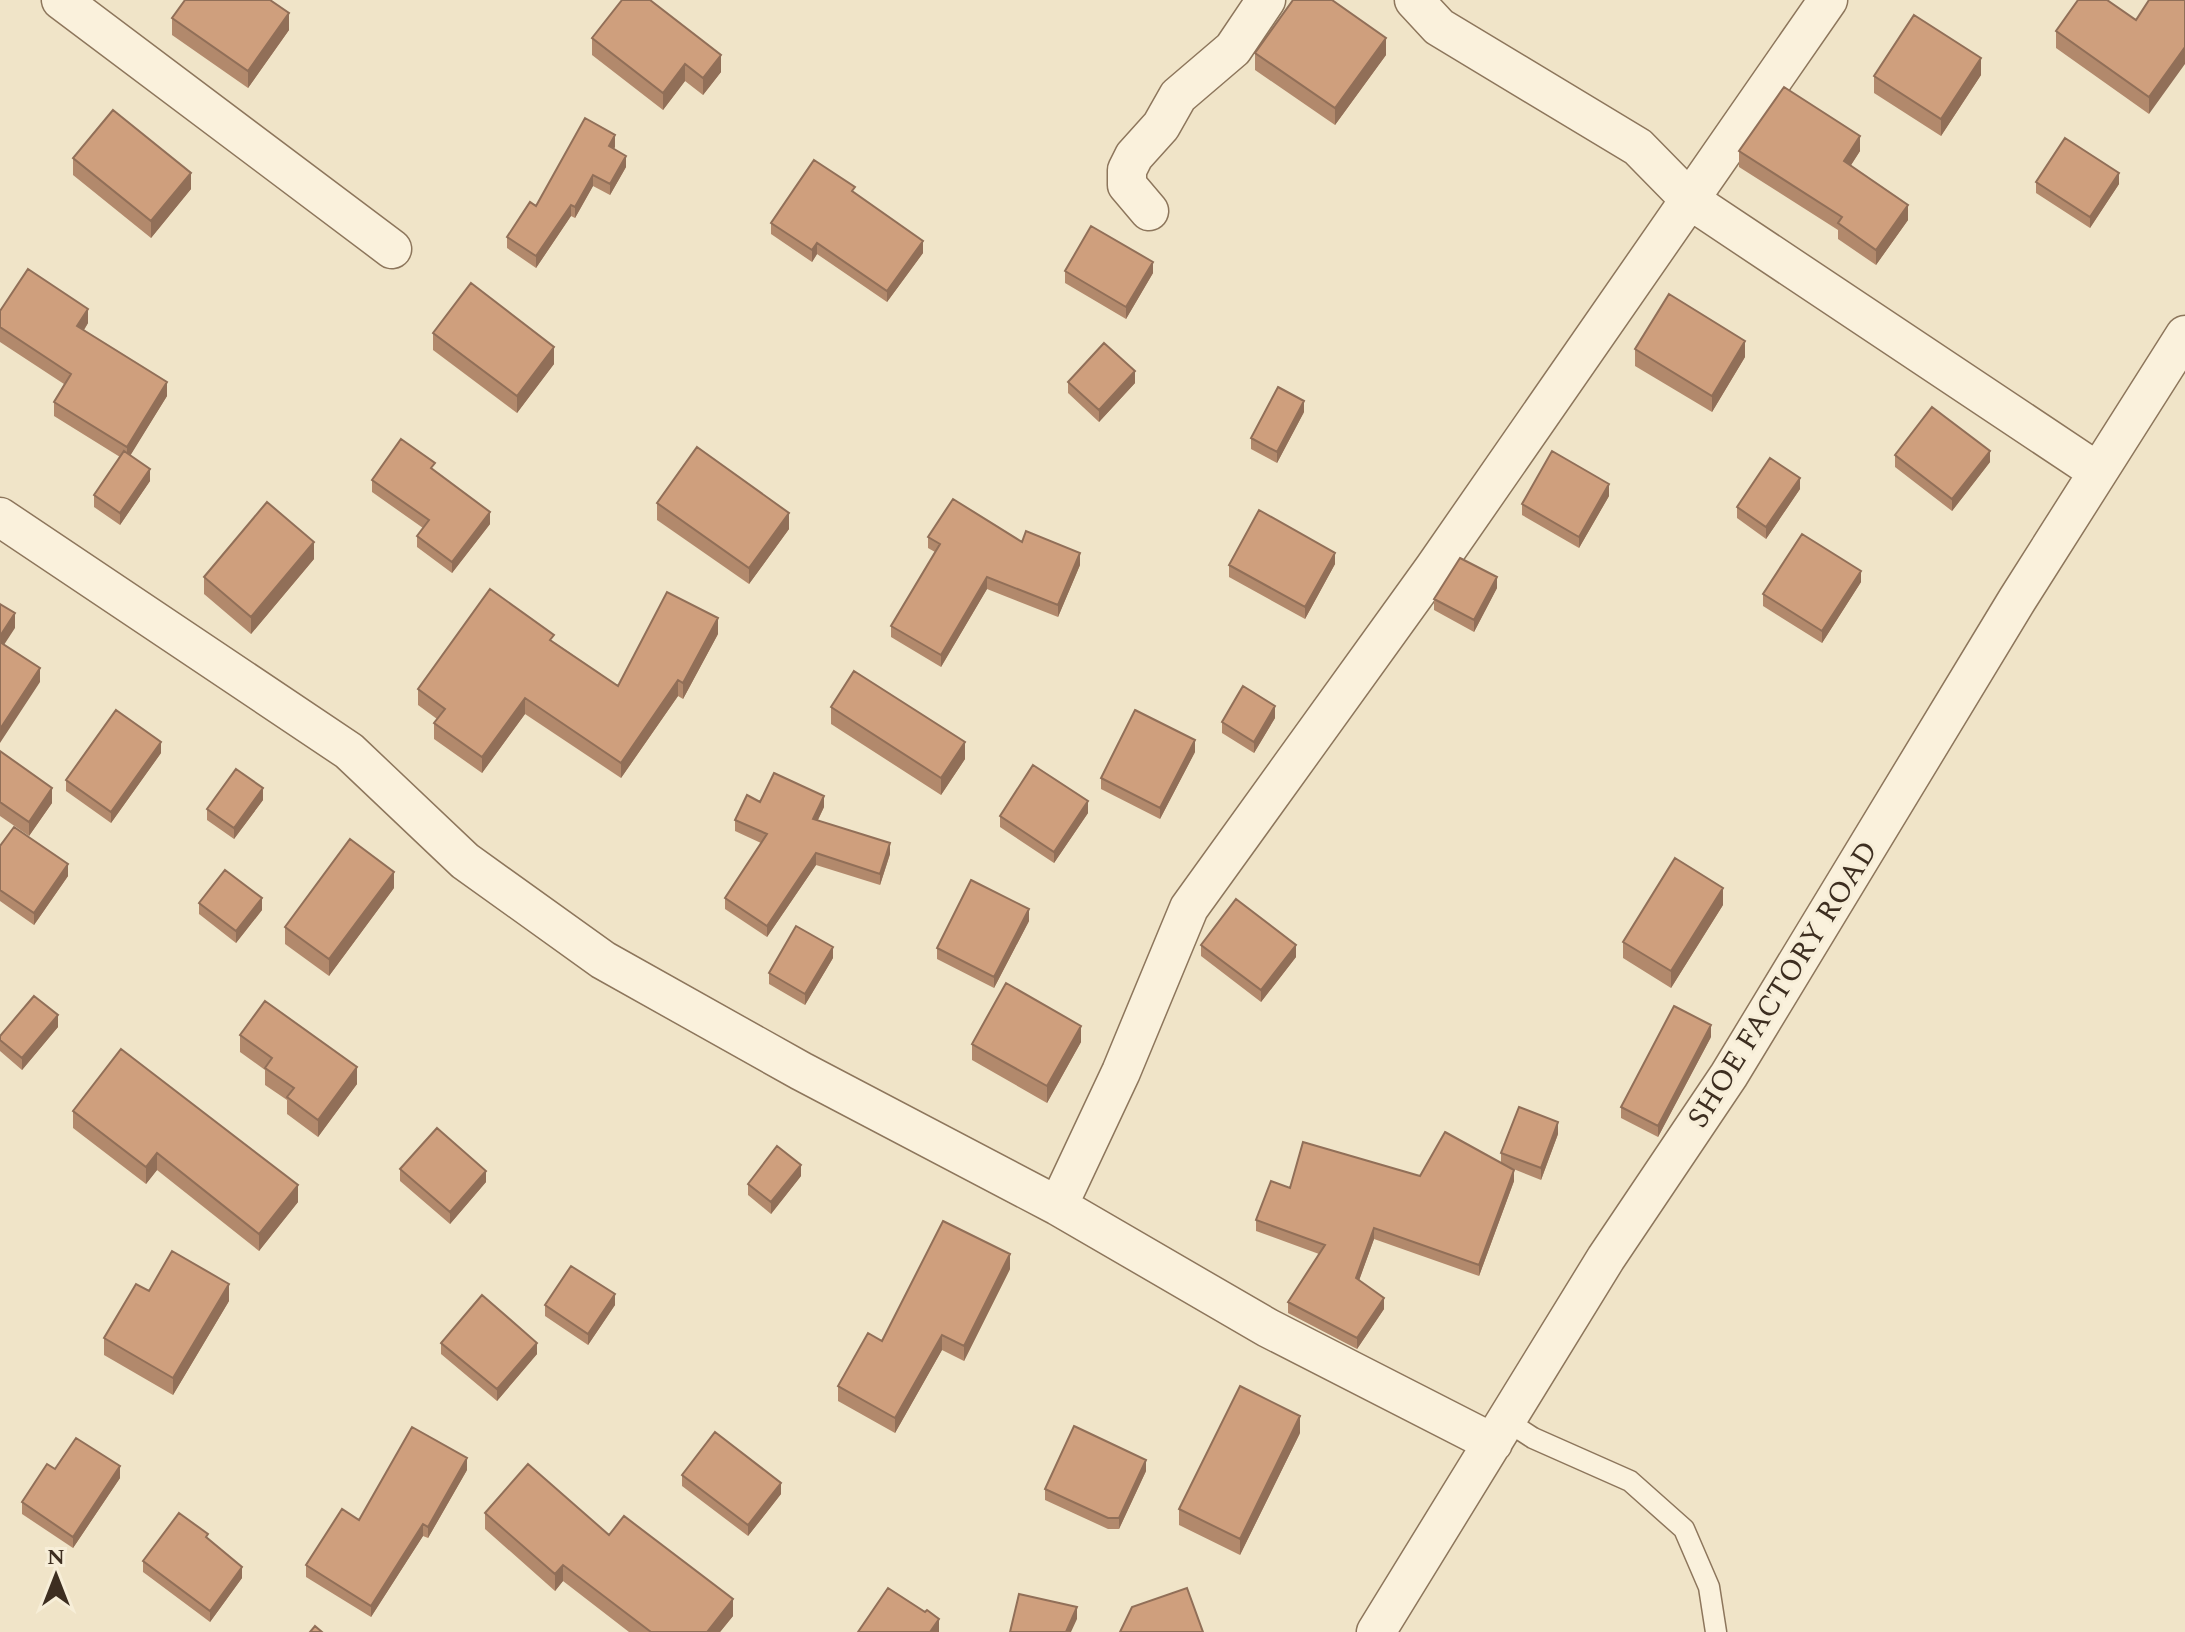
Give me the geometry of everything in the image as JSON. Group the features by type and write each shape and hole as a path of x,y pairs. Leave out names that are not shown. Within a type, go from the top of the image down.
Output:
{"street":[{"path":"61,0 392,249"},
{"path":"1149,211 1127,185 1127,170 1134,156 1161,126 1178,96 1233,49 1266,0"},
{"path":"1414,0 1439,27 1638,147 1690,200 2098,472"},
{"path":"1058,1206 1121,1072 1189,908 1434,568 1828,0"},
{"name":"SHOE FACTORY ROAD","path":"1376,1632 1606,1258 1729,1075 2017,600 2185,335"},
{"path":"0,517 349,751 465,861 603,960 801,1071 1058,1206 1268,1328 1500,1432"}],"lane":[{"path":"1500,1432 1533,1438 1630,1481 1684,1529 1709,1587 1716,1632"}],"building":[{"path":"185,0 270,0 289,13 248,71 172,18"},
{"path":"622,0 650,0 721,55 703,78 685,64 663,93 592,38"},
{"path":"1293,0 1332,0 1386,38 1335,108 1255,53"},
{"path":"2078,0 2107,0 2136,20 2149,0 2185,0 2185,47 2149,97 2056,31"},
{"path":"1914,15 1981,58 1941,119 1874,76"},
{"path":"1784,87 1860,136 1844,161 1908,205 1876,250 1838,223 1842,217 1739,151"},
{"path":"113,110 191,173 151,221 73,158"},
{"path":"585,118 615,135 609,146 626,156 610,184 593,175 575,207 571,205 536,256 507,237 530,202 536,206"},
{"path":"2065,138 2119,173 2090,217 2036,182"},
{"path":"814,160 855,187 852,191 923,241 887,291 817,243 812,250 771,223"},
{"path":"1091,226 1153,262 1126,307 1065,271"},
{"path":"28,269 88,309 77,326 167,382 127,447 54,402 71,374 0,327 0,311"},
{"path":"471,283 554,347 517,396 433,333"},
{"path":"1669,294 1745,341 1712,396 1635,349"},
{"path":"1104,343 1135,371 1099,410 1068,382"},
{"path":"1278,387 1304,401 1277,452 1251,438"},
{"path":"1932,407 1990,451 1952,499 1895,455"},
{"path":"401,439 435,463 431,468 490,512 452,562 417,536 429,520 372,480"},
{"path":"697,447 789,513 749,568 657,503"},
{"path":"124,451 150,469 120,513 94,495"},
{"path":"1552,451 1609,484 1579,537 1522,504"},
{"path":"1770,458 1800,478 1766,527 1737,507"},
{"path":"953,499 1022,542 1026,531 1080,553 1058,605 987,577 941,655 891,626 940,544 928,537"},
{"path":"267,502 314,542 251,617 204,577"},
{"path":"1259,510 1335,553 1305,607 1229,565"},
{"path":"1802,534 1861,571 1822,631 1763,594"},
{"path":"1460,558 1497,577 1474,620 1434,599"},
{"path":"490,589 554,635 550,640 618,686 667,592 718,618 683,683 678,680 621,763 525,698 482,757 434,723 445,709 418,689"},
{"path":"0,604 15,613 0,636"},
{"path":"0,642 40,668 0,729"},
{"path":"854,671 965,742 941,778 831,707"},
{"path":"1243,686 1275,706 1254,742 1222,722"},
{"path":"116,710 161,742 111,812 66,780"},
{"path":"1135,710 1195,740 1160,808 1101,778"},
{"path":"0,751 52,788 29,822 0,802"},
{"path":"1033,765 1088,801 1054,852 1000,816"},
{"path":"236,769 263,788 234,828 207,809"},
{"path":"774,773 824,796 813,819 890,843 880,874 816,853 767,926 725,898 767,834 735,820 747,795 760,802"},
{"path":"14,827 68,864 34,913 0,890 0,846"},
{"path":"350,839 394,872 329,959 285,927"},
{"path":"1675,858 1723,888 1671,971 1623,942"},
{"path":"225,870 262,898 236,931 199,903"},
{"path":"971,880 1029,909 994,977 937,948"},
{"path":"1236,899 1296,945 1261,990 1201,945"},
{"path":"796,926 833,947 805,994 769,973"},
{"path":"1006,983 1081,1026 1047,1086 972,1044"},
{"path":"34,996 58,1015 22,1058 0,1040 0,1036"},
{"path":"265,1001 357,1067 318,1120 287,1097 294,1088 265,1068 272,1058 240,1035"},
{"path":"1674,1006 1711,1025 1658,1126 1621,1107"},
{"path":"121,1049 298,1185 259,1234 157,1153 146,1167 73,1111"},
{"path":"1519,1107 1558,1122 1541,1168 1501,1153"},
{"path":"437,1128 486,1171 450,1212 400,1169"},
{"path":"1445,1132 1514,1170 1479,1265 1374,1228 1356,1278 1384,1298 1357,1338 1288,1302 1325,1245 1256,1220 1271,1181 1290,1188 1303,1142 1420,1176"},
{"path":"777,1146 801,1165 771,1202 748,1184"},
{"path":"943,1221 1010,1254 964,1346 942,1335 895,1418 838,1386 868,1333 882,1341"},
{"path":"172,1251 229,1284 173,1378 104,1338 136,1284 149,1291"},
{"path":"571,1266 615,1294 588,1334 545,1305"},
{"path":"482,1295 537,1343 497,1389 441,1343"},
{"path":"1240,1386 1300,1416 1240,1539 1179,1509"},
{"path":"1074,1426 1146,1460 1119,1518 1108,1518 1045,1489"},
{"path":"412,1427 467,1458 428,1527 423,1524 371,1606 306,1565 342,1509 359,1520"},
{"path":"715,1432 781,1483 748,1525 682,1475"},
{"path":"76,1438 120,1466 73,1537 22,1502 47,1464 55,1469"},
{"path":"528,1464 609,1535 624,1516 733,1599 707,1632 651,1632 563,1565 555,1574 485,1513"},
{"path":"179,1513 208,1534 206,1537 242,1567 210,1611 143,1561"},
{"path":"888,1588 939,1619 930,1632 858,1632"},
{"path":"1187,1588 1203,1632 1120,1632 1132,1607"},
{"path":"1019,1594 1077,1607 1066,1632 1010,1632"}]}
